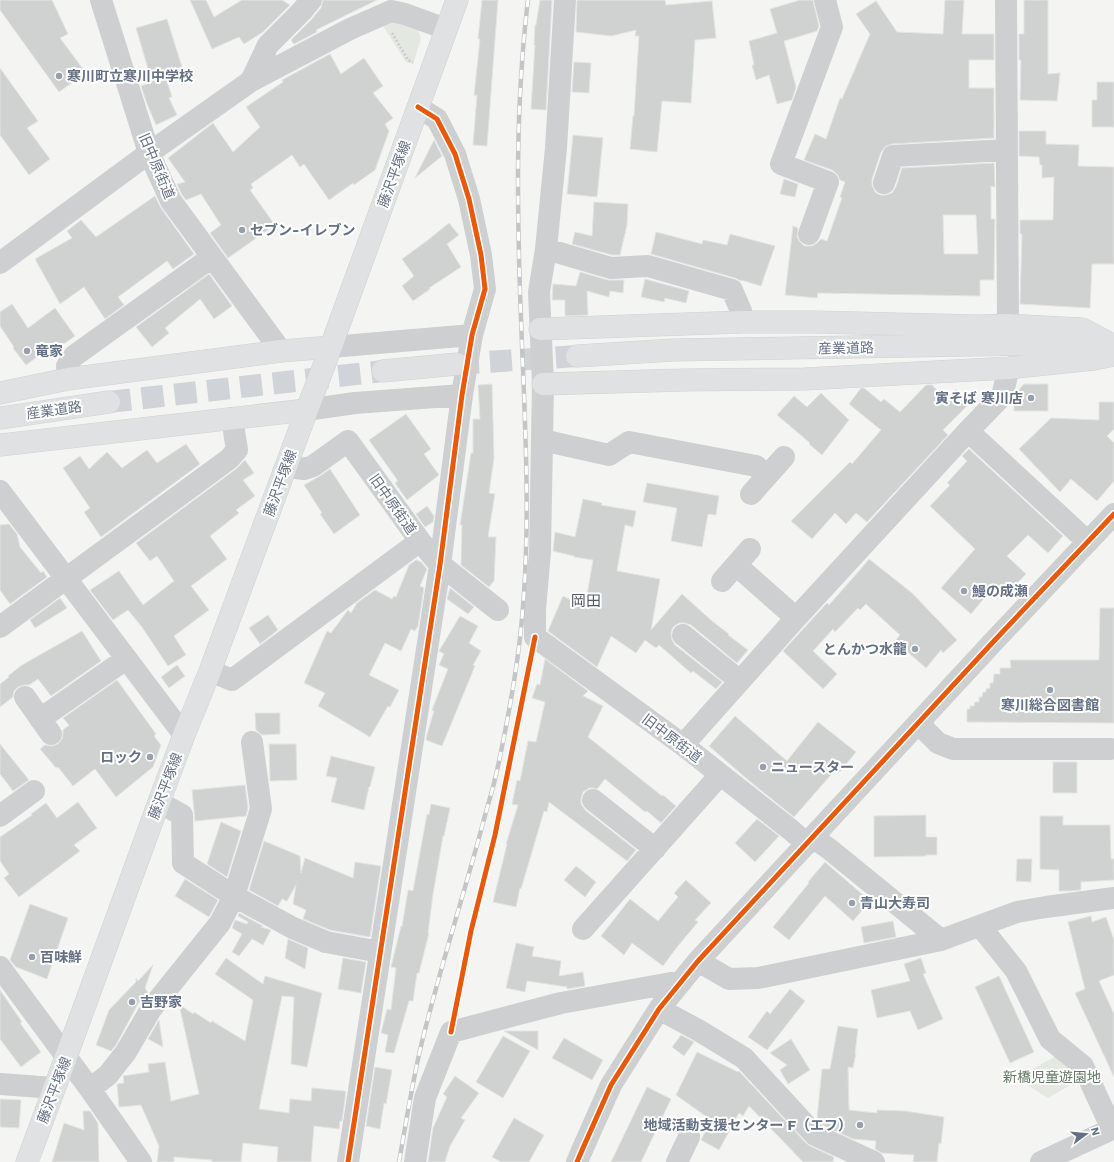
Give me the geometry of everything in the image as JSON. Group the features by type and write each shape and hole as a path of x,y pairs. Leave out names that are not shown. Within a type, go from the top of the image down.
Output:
{"main road":[{"name":"藤沢平塚線","path":"27,1162 159,802 210,672 328,355 457,0"},
{"path":"540,329 743,322 1008,326 1082,329 1112,347 1094,359 1009,368 805,379 684,380 543,384"},
{"name":"産業道路","path":"577,356 681,350 1112,347"},
{"path":"0,393 68,379 281,351 328,355"},
{"path":"384,371 457,364"},
{"name":"産業道路","path":"0,418 108,402"},
{"path":"0,445 232,418 309,405"}],"street":[{"name":"旧中原街道","path":"101,0 150,154 171,201 281,351"},
{"path":"251,81 268,45 311,0"},
{"path":"566,0 556,148 546,249 539,292 543,384 542,440 608,455 630,442 656,457 715,448 756,466 767,476"},
{"path":"808,234 828,182 781,164 832,27 825,0"},
{"path":"1006,0 1008,326"},
{"path":"0,263 251,81 350,29 391,11 398,12 446,29"},
{"path":"348,1162 440,565 462,395 472,335 484,289 481,255 469,199 455,154 437,119 418,108"},
{"path":"884,183 893,156 1007,150"},
{"path":"546,249 611,268 648,266 732,290 742,311 743,322"},
{"path":"68,379 67,366 74,356 212,257"},
{"path":"328,355 472,335"},
{"path":"683,745 796,618 1002,396 1009,368"},
{"path":"309,405 462,395"},
{"path":"0,627 229,459 237,450 232,418"},
{"path":"968,431 1076,529 1088,542"},
{"name":"旧中原街道","path":"542,440 540,552 535,609 535,637 683,745 791,830 828,848 941,940"},
{"name":"旧中原街道","path":"286,466 304,469 313,466 348,441 420,541 440,565 498,610"},
{"path":"750,494 784,457"},
{"path":"0,491 184,735"},
{"path":"577,1162 611,1085 659,1009 698,961 1114,514"},
{"path":"210,672 232,680 420,541"},
{"path":"722,581 750,548"},
{"path":"736,565 796,618"},
{"path":"683,635 740,681"},
{"path":"25,698 46,726 126,659"},
{"path":"918,723 938,743 953,748 1111,749"},
{"path":"90,1089 108,1075 126,1052 151,1009 220,923 234,896 261,809 252,742"},
{"path":"583,929 720,775"},
{"path":"0,816 34,791"},
{"path":"593,800 654,848"},
{"path":"159,802 182,816 183,864 234,896 292,928 326,942 380,952"},
{"path":"698,961 729,979 758,978 941,940 1017,912 1114,898"},
{"path":"980,926 1016,971 1050,1039 1083,1066 1113,1128 1041,1162"},
{"path":"0,967 90,1089 140,1162"},
{"path":"415,1162 425,1098 452,1032 561,1003 682,981"},
{"path":"659,1009 698,1030 744,1058 815,1135 874,1162"},
{"path":"0,1084 54,1088"},
{"path":"677,1162 689,1137"}],"path":[{"path":"382,15 408,60 416,63"}],"green space":[{"path":"391,22 396,22 418,30 421,39 413,64 406,62 383,26"},
{"name":"新橋児童遊園地","path":"1058,1055 1081,1079 1048,1098 1016,1078"}],"building":[{"path":"0,0 52,0 68,34 60,38 86,73 59,92 0,10"},
{"path":"190,0 206,0 214,17 242,0 282,0 290,5 263,32 244,44 239,37 212,49"},
{"path":"323,0 377,0 316,30 317,32 294,44 291,40 321,8"},
{"path":"482,0 498,0 487,146 473,145 477,95 474,96 480,39 478,39"},
{"path":"540,0 552,0 546,110 531,109 535,25"},
{"path":"577,0 665,0 666,5 712,1 716,38 695,40 691,103 662,101 657,152 630,149 634,116 639,36 635,36 636,30 611,36 576,32"},
{"path":"800,0 813,0 819,26 817,31 784,41 796,87 792,100 777,104 769,75 756,80 752,65 754,65 749,41 777,33 770,9"},
{"path":"945,0 964,0 962,34 994,34 994,60 969,60 969,88 994,88 994,138 892,144 886,146 881,152 872,179 872,185 875,192 880,195 886,195 892,193 896,187 902,168 994,163 995,187 991,186 991,219 995,219 994,280 980,280 980,296 818,293 817,298 785,295 793,226 798,228 797,237 804,246 812,246 821,239 827,241 842,198 840,197 845,182 840,180 837,174 832,170 804,160 815,134 826,139 840,98 842,99 870,34 856,14 876,1 897,32 943,34","holes":["943,215 976,215 978,254 944,254"]},
{"path":"1024,0 1048,0 1048,74 1060,73 1057,101 1020,100 1021,60 1019,60 1019,34 1024,34"},
{"path":"167,19 182,67 164,72 172,97 169,98 177,115 156,125 141,86 152,82 136,28"},
{"path":"330,54 341,74 364,58 383,86 373,93 393,118 385,124 389,131 375,170 329,200 304,164 300,167 292,155 251,184 253,188 250,190 275,225 228,258 210,233 221,225 201,194 186,200 182,195 177,184 185,182 168,158 213,123 233,152 260,127 246,107 283,82 282,80"},
{"path":"574,62 591,63 589,93 572,92"},
{"path":"0,68 38,121 27,128 50,159 29,175 0,135"},
{"path":"1097,82 1114,82 1114,127 1092,127 1092,100 1097,100"},
{"path":"1019,131 1046,131 1046,144 1079,145 1078,166 1114,167 1114,264 1092,264 1090,308 1020,304 1022,234 1020,234 1020,220 1053,220 1054,177 1042,178 1042,165 1040,165 1039,157 1019,156"},
{"path":"573,135 603,138 597,197 567,194"},
{"path":"434,140 442,156 415,178"},
{"path":"784,179 798,184 795,197 780,194"},
{"path":"155,196 161,208 194,254 173,269 167,261 118,297 124,305 105,319 84,287 60,304 35,259 72,238 67,231 81,220 96,237"},
{"path":"594,202 628,204 627,225 620,255 612,255 572,244 575,232 592,236"},
{"path":"449,223 459,235 447,244 461,267 429,288 430,289 413,301 402,286 414,276 402,259"},
{"path":"656,232 702,244 703,240 727,245 730,234 775,246 761,286 651,254"},
{"path":"580,272 608,280 624,280 623,293 610,291 609,297 587,291 588,315 565,316 565,300 552,300 553,284 576,286"},
{"path":"209,274 232,306 214,319 200,299 165,328 169,333 152,347 136,327"},
{"path":"645,279 689,291 686,303 665,298 664,302 641,297"},
{"path":"12,304 28,328 55,308 75,336 55,350 52,346 26,365 13,348 14,347 0,326 0,312"},
{"path":"492,384 494,458 489,493 495,494 488,537 496,537 494,581 489,587 461,565 462,525 460,525 471,453 473,453 473,419 480,419 478,385"},
{"name":"寅そば 寒川店","path":"1024,384 1048,384 1048,411 1014,411 1014,399 1016,393"},
{"path":"926,385 932,385 946,399 956,389 970,403 943,430 948,435 867,522 856,513 846,524 835,513 812,539 791,521 850,462 852,464 881,430 849,404 861,388 864,388 881,402 884,399 900,412"},
{"path":"821,393 849,420 822,455 777,415 794,396 807,407"},
{"path":"1099,402 1114,402 1114,429 1107,436 1114,443 1114,481 1097,501 1071,479 1060,492 1019,449 1051,418 1099,420"},
{"path":"406,414 431,449 424,454 439,475 407,500 395,483 398,481 369,440"},
{"path":"186,444 200,464 101,537 84,512 90,508 63,468 80,456 89,469 107,452 122,468 147,450 157,463"},
{"path":"969,449 1063,536 1048,553 1028,535 1007,556 1026,574 1002,599 992,589 971,614 941,588 975,549 930,506 950,485 947,483 967,461 962,456"},
{"path":"245,460 254,473 243,480 255,496 236,510 239,513 210,536 227,559 191,586 209,610 174,636 186,655 168,666 142,627 128,610 113,620 90,590 119,571 143,605 174,581 157,556 150,561 136,543 236,469"},
{"path":"330,469 360,515 334,534 320,514 322,513 304,485"},
{"path":"647,483 719,496 716,515 708,514 702,547 671,541 677,508 643,502"},
{"path":"583,499 602,503 601,505 636,511 633,527 625,525 617,571 660,579 651,630 682,594 729,634 728,635 748,650 737,663 691,625 679,623 673,627 671,633 672,640 675,645 722,682 716,689 693,671 691,673 659,645 656,648 645,640 636,653 611,636 597,667 548,631 563,596 585,607 593,560 574,557 553,551 555,532 575,537"},
{"path":"427,506 434,516 433,522 425,527 416,514"},
{"path":"9,524 17,534 20,547 41,573 43,571 47,577 10,604 0,590 0,525"},
{"path":"869,559 912,593 957,640 943,653 941,650 926,668 895,641 900,635 866,604 860,610 858,608 835,632 833,629 813,651 837,674 823,689 783,651 827,603 829,605"},
{"path":"416,560 421,562 427,569 420,586 424,588 418,626 415,631 411,629 401,651 385,643 369,675 399,690 390,707 388,706 370,737 318,706 325,693 304,683 327,631 331,633 348,610 351,613 357,603 375,590 392,599 394,596 396,597 409,565"},
{"path":"450,588 474,607 468,614 447,599"},
{"path":"60,598 67,608 35,628 30,620"},
{"name":"寒川総合図書館","path":"1100,608 1114,608 1114,723 967,722 967,709 970,709 970,706 974,706 975,702 979,702 979,697 982,697 983,692 986,692 986,689 990,688 990,683 993,683 994,674 1000,674 1000,668 1011,668 1010,660 1099,660"},
{"path":"268,615 278,630 260,644 249,628"},
{"path":"460,616 478,626 469,643 481,651 473,665 475,666 442,746 426,740 434,711 432,710 448,669 439,665 444,654 439,651"},
{"path":"82,631 101,661 51,696 38,679 29,685 18,687 14,691 13,697 0,707 0,684 9,677 8,676 22,665"},
{"path":"545,659 588,691 583,696 603,706 588,737 676,806 661,823 647,811 645,812 605,779 597,789 589,788 583,792 581,804 585,810 636,850 627,861 549,802 547,812 544,811 521,889 520,888 516,907 493,902 506,844 518,805 512,804 517,780 520,781 528,741 536,742 545,702 532,698 537,684 540,685"},
{"path":"177,665 185,676 169,688 161,677"},
{"path":"117,680 156,734 154,736 161,745 153,767 116,797 95,769 73,786 58,767 56,768 40,749 45,745 52,746 58,744 62,739 63,730 69,725 63,718"},
{"path":"255,713 280,713 280,734 262,735 256,730"},
{"name":"ニュースター","path":"735,716 787,761 818,722 856,752 840,772 836,769 794,817 709,746"},
{"path":"0,744 29,780 13,791 0,774"},
{"path":"269,744 296,744 297,780 270,781"},
{"path":"331,756 375,767 364,810 331,802 337,778 326,776"},
{"path":"1053,762 1077,762 1077,793 1053,793"},
{"path":"245,785 248,808 246,816 195,821 192,790"},
{"path":"78,802 97,828 74,845 80,851 19,897 4,878 9,874 0,861 0,837 32,815 31,814 46,803 57,818"},
{"path":"431,804 450,808 443,836 433,894 429,933 419,973 417,973 413,1001 409,1001 394,1053 385,1052 388,1035 381,1033 387,1009 391,1010 396,968 391,967 401,926 402,927 408,890 413,891 427,814 429,815"},
{"path":"926,815 926,837 937,837 937,855 874,857 874,816"},
{"path":"1040,816 1063,816 1063,825 1110,825 1111,859 1114,859 1114,880 1081,882 1081,890 1059,891 1059,870 1040,869"},
{"path":"757,819 779,836 755,862 735,843"},
{"path":"221,822 241,831 227,877 207,864"},
{"path":"264,841 300,856 301,873 305,858 353,878 355,862 381,866 370,937 330,930 303,919 306,910 293,904 296,885 287,901 282,899 278,906 249,890"},
{"path":"1017,859 1032,859 1031,882 1016,881"},
{"path":"825,862 870,901 853,921 825,896 789,940 773,927"},
{"path":"576,866 596,882 585,897 564,880"},
{"path":"185,879 218,900 209,917 175,896"},
{"path":"686,880 711,903 695,920 698,922 663,966 632,943 624,955 601,936 630,899 658,921 678,897 674,893"},
{"path":"30,904 68,918 47,979 16,967 10,960"},
{"path":"239,913 263,926 261,927 271,930 263,945 252,939 239,956 232,952 242,934 232,928 235,920 247,924 248,922 238,916"},
{"path":"1091,916 1092,922 1106,917 1114,940 1114,975 1099,981 1114,1014 1114,1077 1075,993 1085,989 1068,922"},
{"path":"893,921 896,937 864,943 861,927"},
{"path":"288,939 308,948 305,969 285,958"},
{"path":"516,943 534,947 532,956 561,961 559,976 583,972 585,986 567,989 567,987 527,981 525,992 506,988"},
{"path":"226,958 263,984 265,976 322,993 307,1067 291,1064 294,997 282,996 259,1109 289,1113 290,1099 311,1101 312,1088 346,1092 342,1121 340,1121 339,1129 314,1126 311,1162 277,1162 278,1147 243,1143 241,1162 212,1162 212,1160 174,1157 174,1162 157,1162 159,1146 141,1105 119,1107 117,1084 124,1083 123,1076 149,1072 148,1064 165,1062 171,1101 199,1094 179,1004 193,1014 194,1012 211,1023 212,1021 245,1041 253,1000 215,974"},
{"path":"343,958 366,962 361,993 338,989"},
{"path":"921,958 926,973 923,974 943,1019 918,1030 910,1011 877,1018 871,990 910,981 904,964"},
{"path":"153,965 145,988 148,993 140,1004 139,1002 116,1045 111,1051 96,1045 109,1010 136,982 136,978 138,981"},
{"path":"999,976 1034,1052 1010,1063 975,987"},
{"path":"790,989 805,1001 767,1050 748,1037 767,1011 770,1014"},
{"path":"0,990 22,1022 20,1023 41,1052 21,1067 0,1039"},
{"path":"159,1020 163,1047 148,1039"},
{"path":"838,1026 858,1029 853,1068 848,1067 849,1110 877,1113 877,1110 905,1111 944,1117 937,1162 913,1162 914,1155 882,1153 875,1149 876,1141 853,1139 822,1125 817,1118 822,1069 830,1069"},
{"path":"504,1031 538,1031 538,1050"},
{"path":"681,1035 694,1042 684,1056 672,1047"},
{"path":"503,1036 530,1051 503,1098 476,1082"},
{"path":"564,1038 603,1060 592,1080 552,1058"},
{"path":"791,1039 810,1070 788,1084 780,1070 787,1065 770,1053"},
{"path":"697,1052 738,1072 739,1071 806,1143 834,1157 833,1162 803,1162 749,1106 743,1116 739,1113 719,1150 701,1140 711,1120 676,1095"},
{"path":"375,1067 392,1070 386,1104 384,1103 380,1129 366,1126"},
{"path":"455,1076 479,1093 461,1118 465,1120 450,1146 445,1162 428,1162 433,1128 447,1097 443,1094"},
{"path":"647,1087 671,1099 641,1162 611,1162"},
{"path":"0,1099 21,1100 19,1128 0,1127"},
{"path":"83,1111 90,1111 98,1123 99,1162 52,1162 64,1123 84,1130"},
{"path":"514,1118 544,1135 529,1162 501,1162 492,1157"}],"tunnel":[{"path":"457,364 577,356"},
{"path":"109,402 383,371"}],"railway":[{"path":"399,1162 415,1075 428,1018 493,788 505,734 520,638 524,598 527,519 518,160 521,80 528,0"}],"cycle path":[{"path":"348,1162 440,565 462,395 472,335 485,289 481,255 469,199 455,154 437,119 418,107"},
{"path":"577,1162 611,1085 659,1009 698,961 994,641 1114,514"},
{"path":"451,1032 471,931 495,835 535,637"}],"place":[{"name":"寒川町立寒川中学校","path":"59,76"},
{"name":"セブン-イレブン","path":"242,230"},
{"name":"竜家","path":"27,351"},
{"name":"寅そば 寒川店","path":"1031,398"},
{"name":"鰻の成瀬","path":"964,591"},
{"name":"とんかつ水龍","path":"915,649"},
{"name":"寒川総合図書館","path":"1050,690"},
{"name":"ロック","path":"150,757"},
{"name":"ニュースター","path":"763,767"},
{"name":"青山大寿司","path":"852,903"},
{"name":"百味鮮","path":"32,957"},
{"name":"吉野家","path":"132,1002"},
{"name":"地域活動支援センター F（エフ）","path":"860,1125"}],"district":[{"name":"岡田","path":"586,601"}]}
